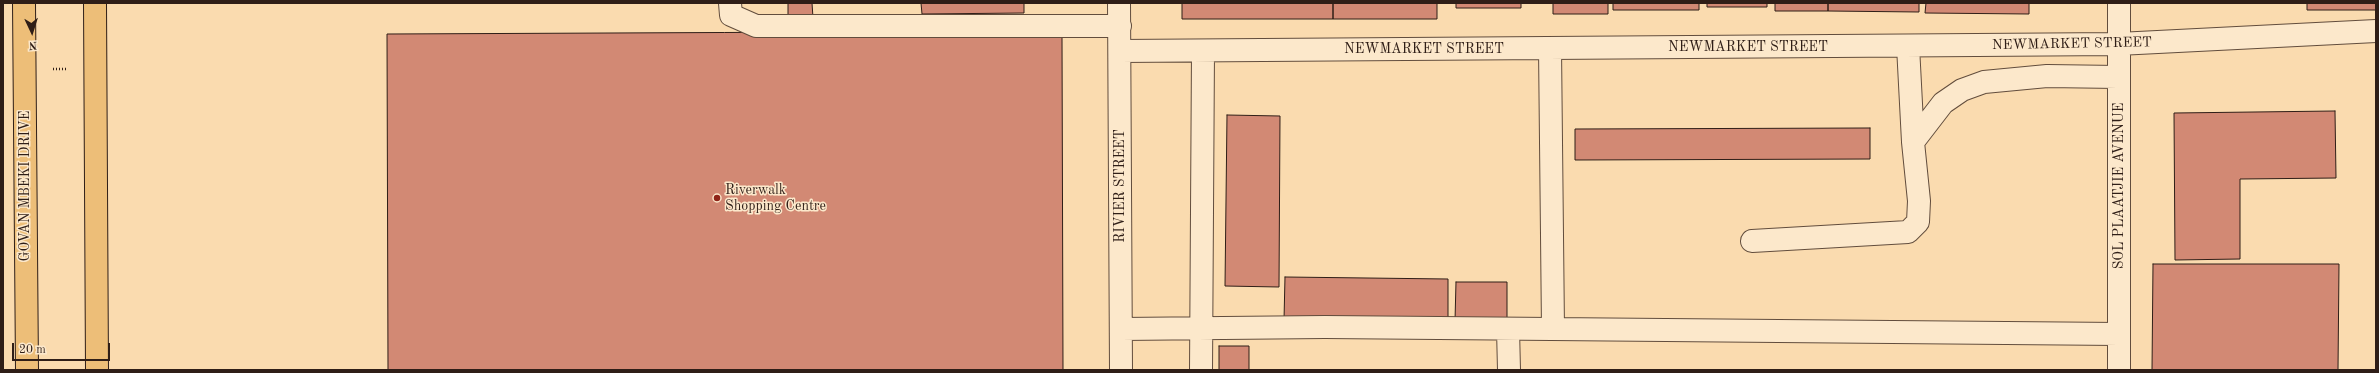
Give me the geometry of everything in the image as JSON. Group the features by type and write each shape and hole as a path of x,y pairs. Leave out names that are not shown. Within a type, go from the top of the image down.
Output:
{"main road":[{"name":"GOVAN MBEKI DRIVE","path":"24,3 27,370"},
{"path":"95,3 97,370"}],"street":[{"path":"730,3 731,15 756,26 1120,26"},
{"name":"RIVIER STREET","path":"1120,3 1121,370"},
{"name":"SOL PLAATJIE AVENUE","path":"2119,3 2119,370"},
{"name":"NEWMARKET STREET","path":"1120,51 2118,44 2376,31"},
{"path":"1752,241 1908,232 1918,222 1920,201 1913,142 1908,46"},
{"path":"1550,48 1553,329"},
{"path":"1201,370 1203,51"},
{"path":"1913,142 1942,103 1962,90 1984,82 2047,76 2118,77"},
{"path":"1121,329 1201,330 1233,327 2120,334"},
{"path":"1508,329 1509,370"}],"path":[{"path":"24,70 96,68"}],"building":[{"path":"788,3 812,3 813,18 788,18"},
{"path":"921,3 1024,3 1024,13 922,14"},
{"path":"1182,3 1333,3 1333,19 1182,19"},
{"path":"1333,3 1437,3 1437,19 1333,19"},
{"path":"1456,3 1521,3 1521,8 1456,8"},
{"path":"1553,3 1608,3 1608,14 1553,14"},
{"path":"1613,3 1699,3 1699,10 1613,10"},
{"path":"1707,3 1767,3 1767,7 1707,7"},
{"path":"1775,3 1828,3 1828,11 1775,11"},
{"path":"1828,3 1919,3 1919,12 1828,11"},
{"path":"1926,3 2029,3 2029,14 1925,13"},
{"path":"2307,3 2376,3 2376,10 2307,10"},
{"name":"Riverwalk Shopping Centre","path":"1062,31 1063,370 388,370 387,34"},
{"path":"2335,111 2336,178 2240,179 2240,259 2175,260 2174,113"},
{"path":"1227,115 1280,116 1279,287 1225,286"},
{"path":"1870,128 1870,159 1575,160 1575,129"},
{"path":"2153,264 2339,264 2338,370 2152,370"},
{"path":"1285,277 1448,279 1448,322 1284,320"},
{"path":"1456,282 1507,282 1507,321 1455,321"},
{"path":"1219,346 1249,346 1249,370 1219,370"}],"place":[{"name":"Riverwalk Shopping Centre","path":"717,198"}]}
